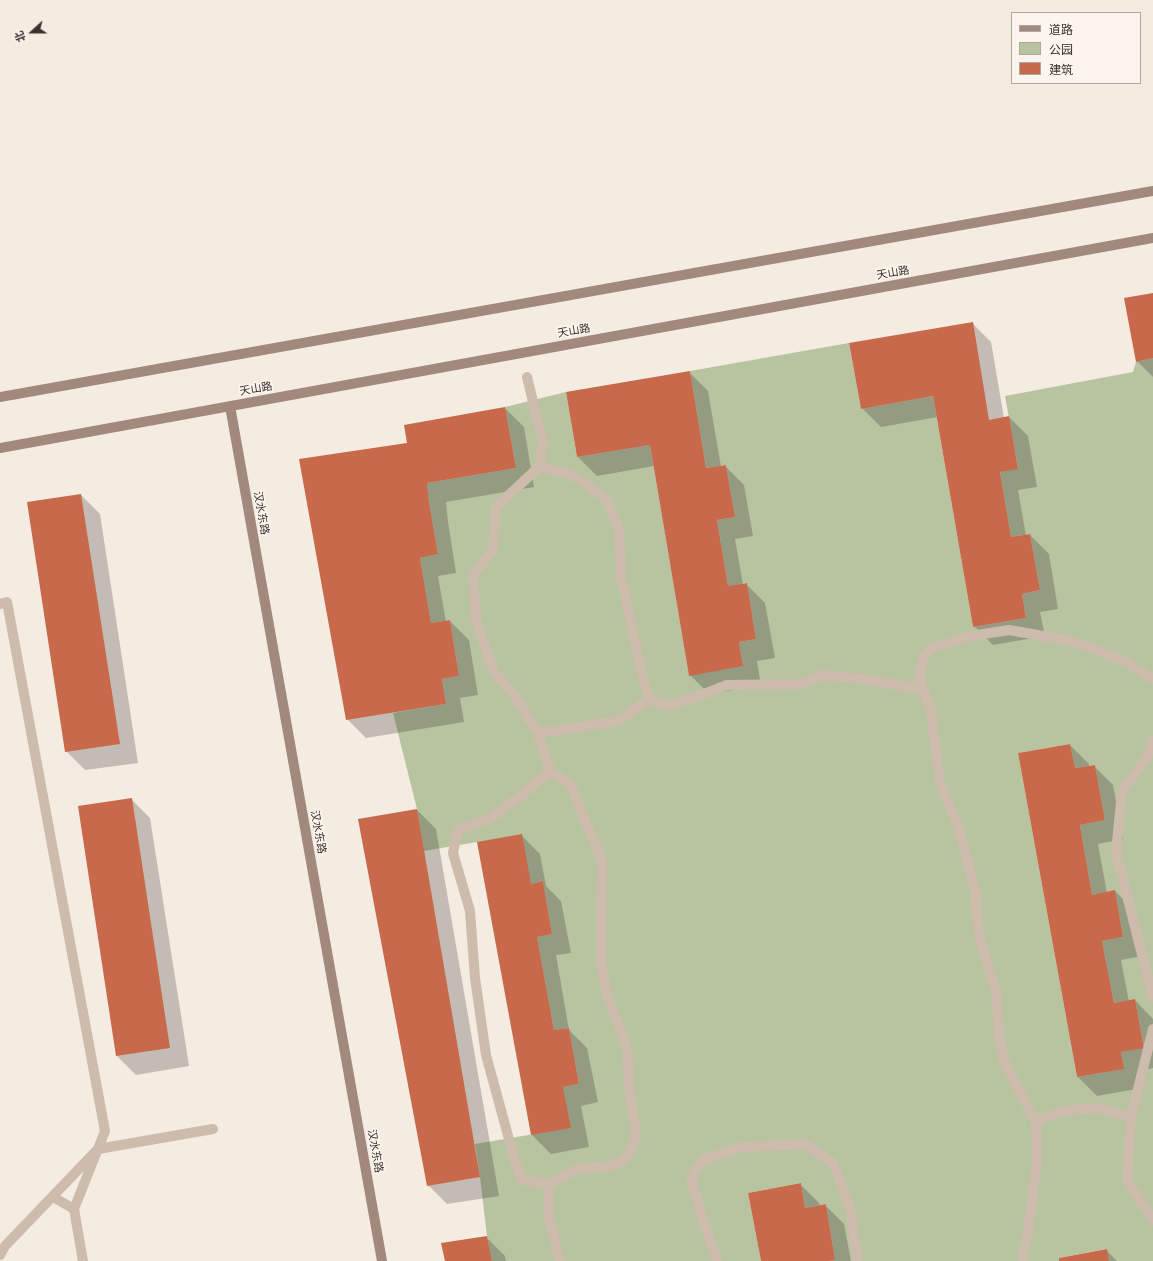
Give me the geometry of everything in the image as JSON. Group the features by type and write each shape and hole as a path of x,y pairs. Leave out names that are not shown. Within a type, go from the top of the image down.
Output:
{"street":[{"path":"0,397 1153,191"},
{"name":"天山路","path":"0,448 1153,238"},
{"path":"527,376 543,442 540,466 496,507 493,550 473,574 476,621 494,672 515,696 538,733 550,771 570,784 602,860 601,966 608,998 627,1048 629,1085 636,1138 625,1160 610,1166 578,1169 550,1184 522,1180 516,1165 486,1055 475,978 470,911 452,853 458,830 489,819 523,794 550,771"},
{"name":"汉水东路","path":"230,406 382,1261"},
{"path":"540,466 572,475 605,497 619,530 621,577 643,679 650,699 668,706 727,685 801,684 823,675 923,689"},
{"path":"0,604 7,602 106,1131 74,1209 83,1261"},
{"path":"1022,1261 1029,1226 1037,1159 1036,1121 1004,1060 999,1038 997,996 979,935 975,889 959,830 940,782 931,710 920,680 923,657 931,648 971,636 1009,630 1066,640 1088,647 1126,662 1153,679"},
{"path":"538,733 617,721 650,699"},
{"path":"1153,741 1147,757 1122,792 1116,852 1153,998"},
{"path":"1153,1029 1131,1117 1126,1180 1153,1220"},
{"path":"1036,1121 1062,1111 1098,1108 1131,1117"},
{"path":"0,1255 5,1246 98,1149 213,1129"},
{"path":"717,1261 702,1218 691,1178 702,1160 742,1147 805,1144 833,1163 849,1205 858,1261"},
{"path":"550,1184 548,1212 560,1261"},
{"path":"53,1197 74,1209"}],"green space":[{"path":"849,343 861,409 933,396 973,627 1026,618 1022,594 1040,590 1030,534 1011,537 1000,472 1018,468 1005,396 1133,372 1136,362 1153,358 1153,1261 1109,1261 1106,1249 1059,1258 1059,1261 829,1261 835,1260 826,1204 805,1208 801,1183 748,1193 761,1261 492,1261 487,1236 475,1144 570,1128 563,1087 579,1084 569,1028 554,1030 537,937 552,934 543,881 531,884 477,842 424,851 417,809 393,713 446,704 442,679 459,676 450,620 431,623 420,558 438,554 427,483 516,468 505,407 566,392 577,457 650,445 689,675 743,666 739,642 756,639 747,583 728,586 717,520 735,517 726,465 706,468 690,371","holes":["1070,744 1075,768 1095,765 1105,820 1080,825 1092,895 1115,891 1123,937 1102,941 1114,1003 1135,1000 1144,1047 1121,1052 1123,1069 1077,1077 1018,753"]}],"building":[{"path":"1153,293 1153,358 1136,362 1124,298"},
{"path":"973,322 989,420 1009,416 1018,469 1000,472 1011,537 1030,534 1040,590 1022,594 1026,618 973,627 933,396 861,409 849,343"},
{"path":"690,371 706,468 726,465 735,517 717,520 728,586 747,583 756,639 739,642 743,666 689,676 650,445 577,457 566,392"},
{"path":"505,407 516,468 427,483 438,554 420,558 431,623 450,620 459,676 442,679 446,704 346,720 299,459 407,443 404,425"},
{"path":"81,494 120,744 65,752 27,502"},
{"path":"1070,744 1075,768 1095,765 1105,820 1080,825 1092,895 1115,890 1123,937 1102,941 1114,1003 1135,999 1144,1048 1121,1052 1124,1069 1077,1077 1018,753"},
{"path":"132,798 170,1048 116,1056 78,806"},
{"path":"417,809 480,1177 427,1186 358,819"},
{"path":"522,834 531,884 543,881 552,934 537,937 554,1030 569,1028 579,1084 563,1087 571,1128 531,1135 477,842"},
{"path":"801,1183 805,1208 826,1204 835,1260 761,1261 748,1193"},
{"path":"487,1236 492,1261 445,1261 441,1243"},
{"path":"1107,1249 1109,1261 1059,1261 1059,1258"}]}
